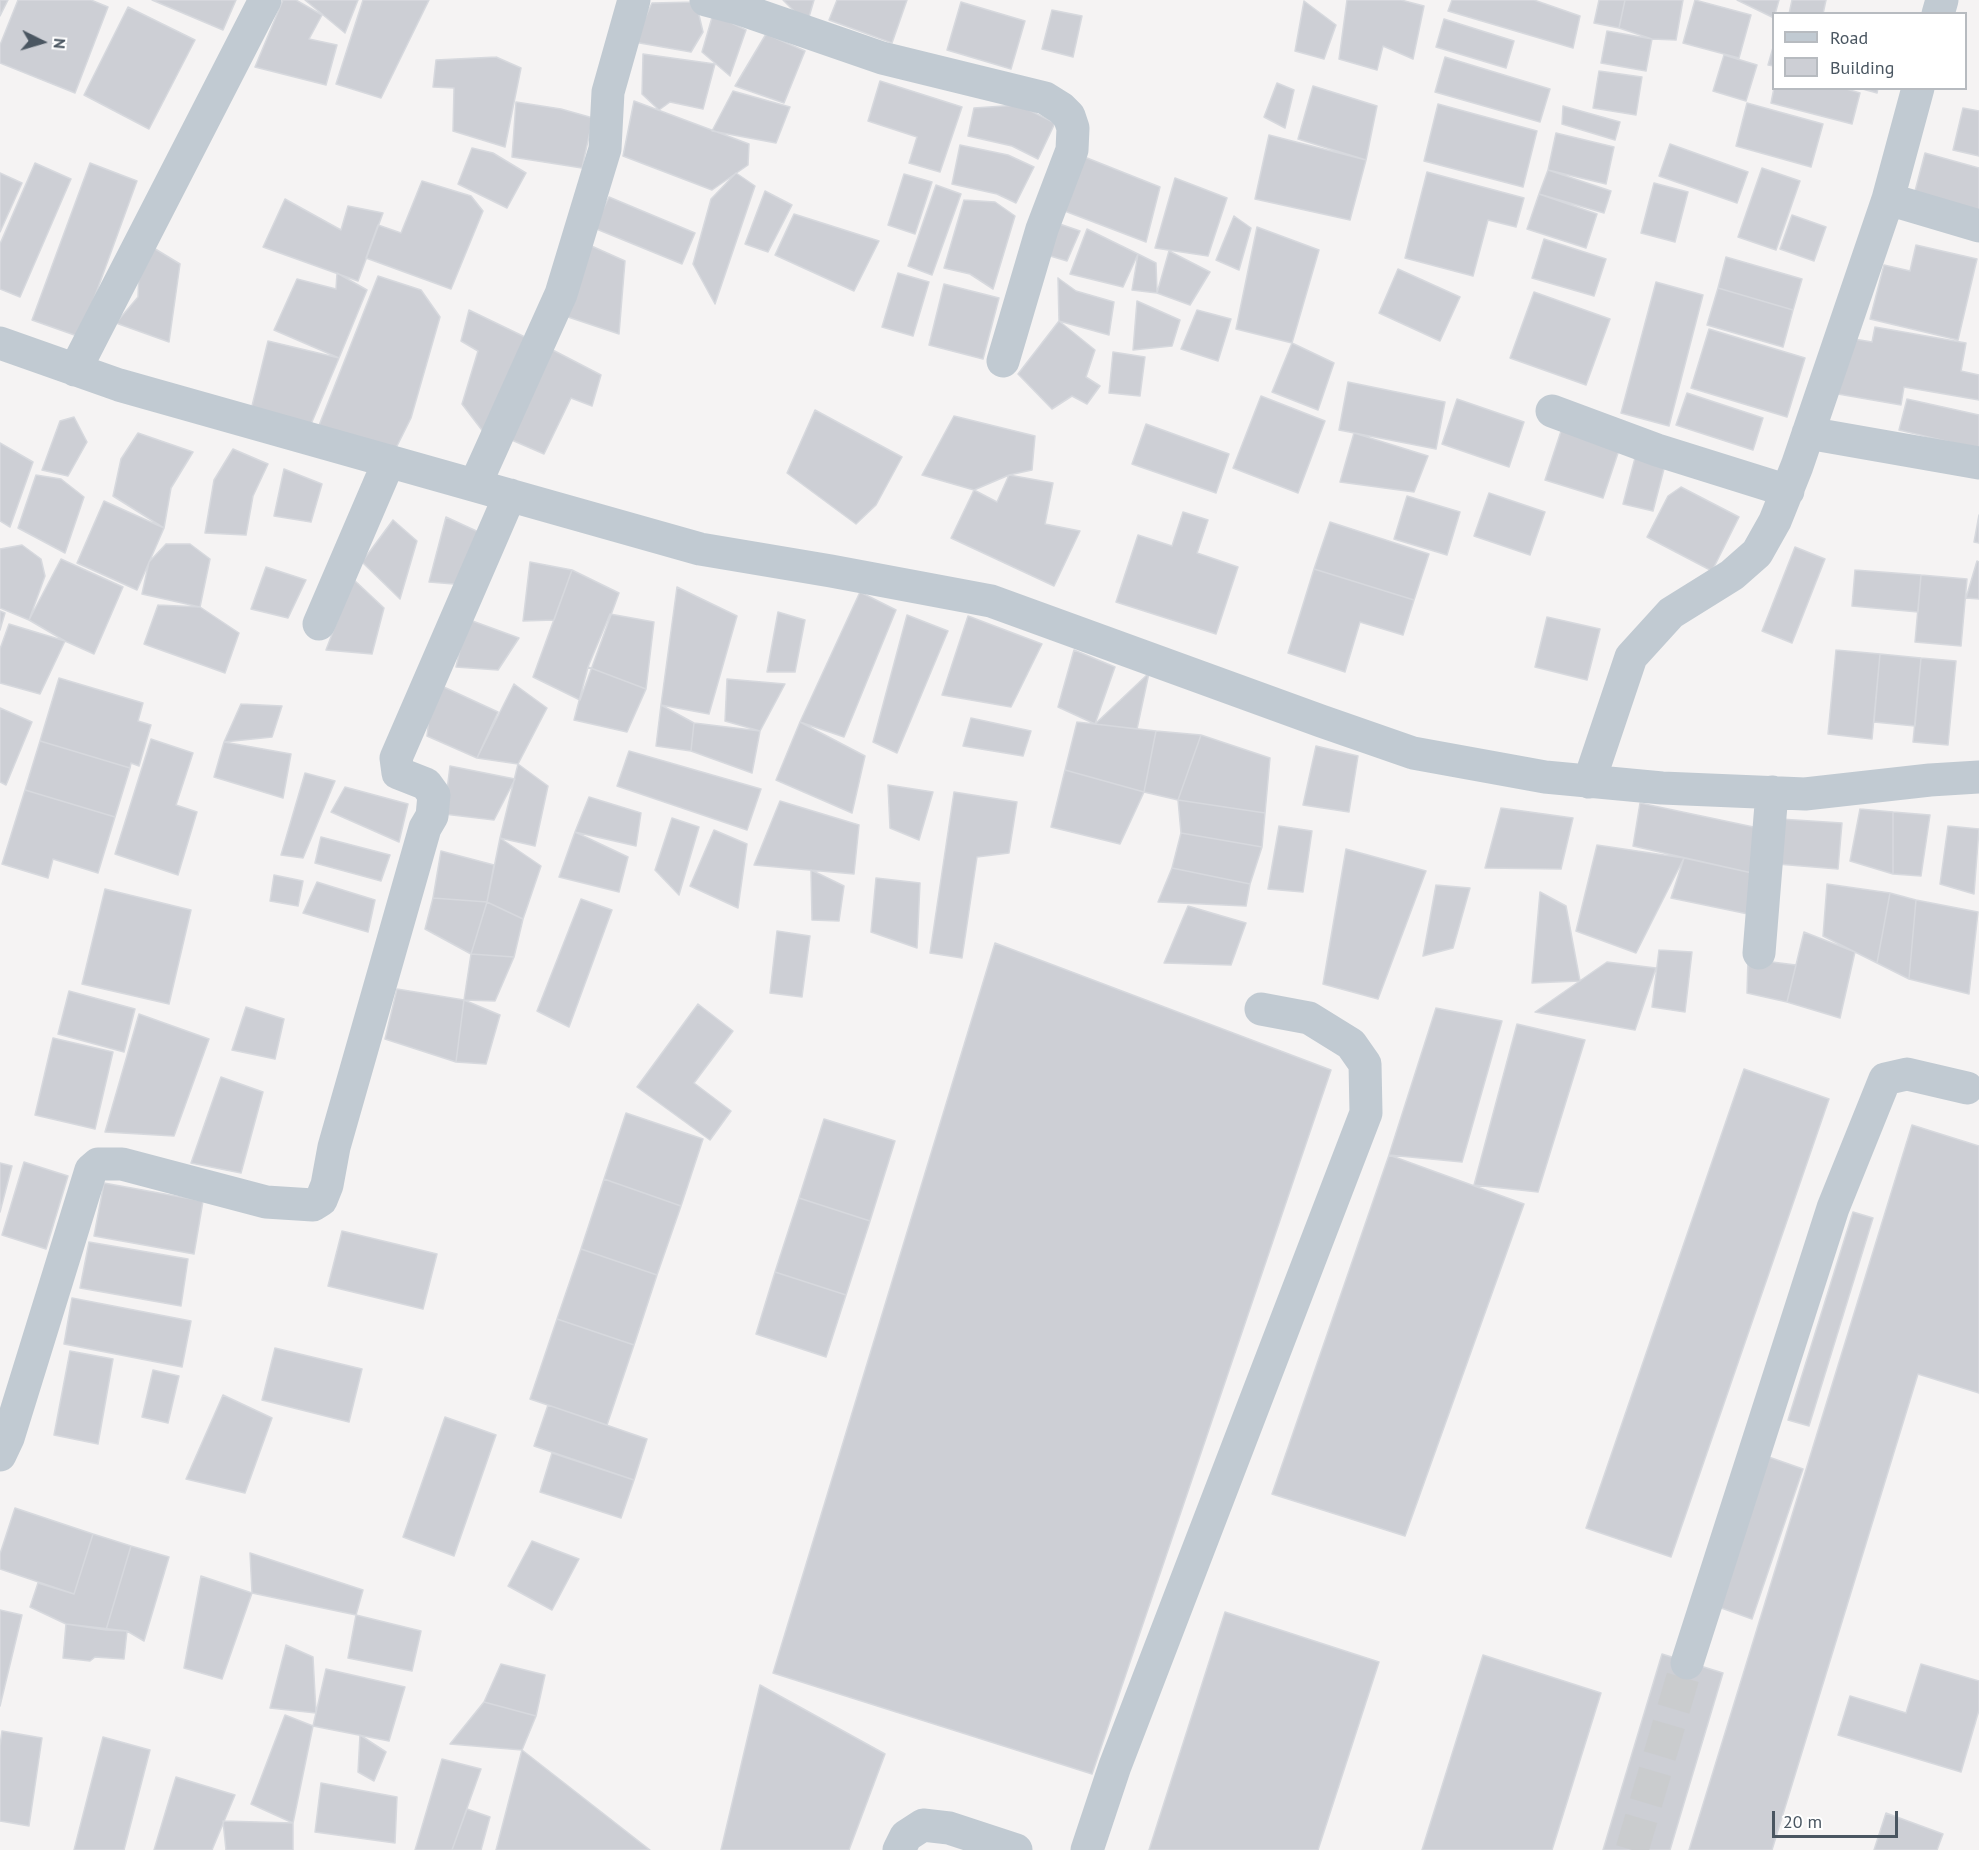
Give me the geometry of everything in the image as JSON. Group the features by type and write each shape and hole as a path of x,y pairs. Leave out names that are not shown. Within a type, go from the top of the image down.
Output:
{"street":[{"path":"75,370 265,0"},
{"path":"475,485 561,294 605,149 608,92 634,0"},
{"path":"706,0 737,8 882,58 1045,98 1069,116 1073,128 1071,150 1042,229 1002,361"},
{"path":"1589,782 1631,657 1671,613 1732,575 1756,553 1775,521 1788,491 1888,199 1917,90"},
{"path":"1888,199 1979,226"},
{"path":"3,352 75,370 119,386 700,549 991,601 1413,753 1545,777 1589,782 1805,794 1979,777"},
{"path":"1552,411 1658,450 1788,491"},
{"path":"1808,433 1979,463"},
{"path":"319,624 389,461"},
{"path":"0,1455 8,1438 91,1170 98,1164 122,1164 266,1202 313,1205 321,1200 425,828 432,816 435,795 426,784 398,772 396,758 510,495"},
{"path":"1759,953 1772,792"},
{"path":"1088,1850 1115,1766 1366,1113 1365,1064 1351,1044 1309,1018 1261,1010"},
{"path":"1688,1664 1833,1208 1885,1079 1908,1074 1967,1088"},
{"path":"898,1850 906,1836 923,1825 949,1828 1016,1850"}],"building":[{"path":"0,0 8,0 0,16"},
{"path":"18,0 91,0 108,7 75,93 0,63 0,45"},
{"path":"152,0 236,0 223,30"},
{"path":"283,0 296,0 322,15 309,39 337,45 326,85 255,67"},
{"path":"305,0 358,0 345,33"},
{"path":"363,0 429,0 381,98 336,84"},
{"path":"783,0 814,0 807,24"},
{"path":"837,0 907,0 892,43 829,20"},
{"path":"1347,0 1401,0 1424,6 1413,59 1383,46 1377,70 1339,59"},
{"path":"1452,0 1534,0 1580,16 1573,48 1448,11"},
{"path":"1599,0 1625,0 1619,28 1594,23"},
{"path":"1625,0 1683,0 1676,40 1652,39 1619,28"},
{"path":"1695,0 1751,15 1739,58 1683,43"},
{"path":"1737,0 1779,0 1776,12 1772,12 1772,17"},
{"path":"1792,0 1826,0 1823,12 1789,12"},
{"path":"1304,1 1336,25 1324,59 1295,51"},
{"path":"696,2 703,32 691,52 634,42 652,3"},
{"path":"961,2 1025,21 1011,69 947,50"},
{"path":"128,7 195,40 149,129 84,95"},
{"path":"1052,10 1082,16 1073,57 1042,49"},
{"path":"713,14 746,30 730,76 702,52"},
{"path":"1444,19 1514,41 1506,68 1436,47"},
{"path":"1607,31 1652,39 1646,71 1601,63"},
{"path":"766,34 805,51 784,103 735,86"},
{"path":"1772,51 1772,66 1768,65"},
{"path":"643,54 715,64 703,109 670,102 659,110 642,94"},
{"path":"1724,55 1757,65 1746,101 1713,91"},
{"path":"496,57 521,68 505,147 453,131 454,88 433,87 436,60"},
{"path":"1445,57 1550,89 1540,122 1435,92"},
{"path":"1599,71 1642,77 1636,115 1593,108"},
{"path":"880,81 962,107 940,172 909,163 917,137 868,121"},
{"path":"1277,83 1294,90 1285,128 1264,117"},
{"path":"1313,86 1377,106 1366,160 1298,139"},
{"path":"1774,90 1850,90 1860,93 1852,124 1771,103"},
{"path":"733,91 790,107 776,143 712,131"},
{"path":"634,101 749,144 748,165 712,190 623,156"},
{"path":"516,102 561,109 593,118 582,168 512,157"},
{"path":"1747,103 1823,124 1811,167 1736,146"},
{"path":"1438,104 1537,131 1523,187 1424,161"},
{"path":"1019,105 1055,123 1038,159 1012,146 968,136 974,108"},
{"path":"1563,106 1620,122 1615,140 1562,124"},
{"path":"1963,108 1979,111 1979,156 1953,150"},
{"path":"1556,133 1614,147 1606,184 1548,170"},
{"path":"1269,135 1366,160 1350,220 1255,199"},
{"path":"1670,144 1748,172 1737,203 1659,176"},
{"path":"960,145 1008,155 1034,167 1016,203 997,194 952,184"},
{"path":"472,148 493,153 526,173 507,208 458,184"},
{"path":"1925,153 1979,168 1979,212 1914,195"},
{"path":"1082,156 1160,187 1146,242 1062,210"},
{"path":"35,163 71,179 20,297 0,289 0,244"},
{"path":"90,163 137,181 80,337 32,320"},
{"path":"1762,168 1800,181 1776,250 1738,237"},
{"path":"1548,170 1611,191 1604,213 1539,194"},
{"path":"1427,172 1524,198 1516,227 1488,220 1473,276 1405,258"},
{"path":"0,173 22,183 0,232"},
{"path":"736,173 755,186 715,304 693,264 711,199"},
{"path":"904,174 932,182 915,234 888,225"},
{"path":"1175,178 1227,198 1208,256 1155,248"},
{"path":"422,181 471,196 483,211 451,289 366,258 378,225 401,233"},
{"path":"1654,183 1688,192 1675,242 1641,233"},
{"path":"936,185 961,194 932,275 908,266"},
{"path":"765,191 792,205 768,252 745,244"},
{"path":"1539,194 1597,214 1586,248 1527,229"},
{"path":"609,197 695,233 682,264 594,228"},
{"path":"285,199 341,230 348,206 383,213 358,281 263,247"},
{"path":"964,200 995,202 1015,216 993,289 970,274 944,268"},
{"path":"794,214 879,241 854,291 775,255"},
{"path":"1792,215 1826,227 1814,261 1780,249"},
{"path":"1234,216 1251,228 1239,270 1216,260"},
{"path":"1051,221 1080,231 1067,261 1047,255"},
{"path":"1257,227 1319,250 1292,343 1236,329"},
{"path":"1087,229 1138,254 1123,287 1070,274"},
{"path":"1544,239 1606,259 1594,296 1532,278"},
{"path":"587,244 625,261 619,334 559,314"},
{"path":"1916,245 1977,259 1958,340 1870,319 1884,265 1910,271"},
{"path":"152,247 180,264 169,342 116,323 138,297 139,273"},
{"path":"1169,251 1210,272 1190,305 1157,293"},
{"path":"1138,254 1156,263 1157,293 1132,290"},
{"path":"1726,257 1802,279 1793,310 1718,288"},
{"path":"1398,269 1460,297 1440,341 1379,313"},
{"path":"337,273 367,290 339,358 274,330 297,279 336,289"},
{"path":"898,273 929,282 913,336 882,327"},
{"path":"378,276 421,290 440,317 411,418 394,452 318,428"},
{"path":"1058,278 1076,291 1114,302 1109,335 1059,321"},
{"path":"1656,282 1703,295 1669,426 1621,413"},
{"path":"944,284 999,298 983,359 929,345"},
{"path":"1718,288 1793,310 1783,347 1707,325"},
{"path":"1534,292 1610,319 1586,385 1510,358"},
{"path":"1137,301 1180,320 1172,346 1133,350"},
{"path":"469,310 527,338 488,438 462,404 478,351 461,341"},
{"path":"1197,310 1231,319 1218,361 1181,349"},
{"path":"1059,321 1095,350 1086,377 1100,386 1087,404 1072,396 1052,409 1018,374"},
{"path":"1875,327 1966,343 1961,371 1979,375 1979,400 1904,387 1901,405 1838,394 1848,338 1872,342"},
{"path":"1709,329 1805,358 1787,417 1691,388"},
{"path":"268,341 339,358 309,429 251,410"},
{"path":"1292,343 1334,363 1318,410 1272,392"},
{"path":"545,346 601,375 592,406 571,398 544,454 507,438"},
{"path":"1113,352 1145,357 1140,396 1109,393"},
{"path":"1348,382 1445,402 1436,449 1339,430"},
{"path":"1687,393 1763,418 1753,450 1676,425"},
{"path":"1261,396 1325,421 1298,493 1233,468"},
{"path":"1457,399 1524,422 1509,467 1442,444"},
{"path":"1907,399 1979,415 1979,449 1899,430"},
{"path":"815,410 902,457 876,505 856,524 787,473"},
{"path":"954,416 1035,436 1032,470 1009,475 974,490 922,475"},
{"path":"74,417 87,442 68,476 42,470 60,421"},
{"path":"1565,419 1623,438 1603,498 1545,480"},
{"path":"1146,424 1229,454 1216,493 1132,464"},
{"path":"138,433 193,452 171,488 164,528 113,496 121,459"},
{"path":"1354,433 1428,456 1414,492 1340,482"},
{"path":"0,443 33,462 10,527 0,521"},
{"path":"233,449 268,464 253,496 246,535 205,533 214,480"},
{"path":"1636,454 1666,461 1653,511 1623,504"},
{"path":"284,469 322,484 311,522 274,516"},
{"path":"36,475 61,479 84,497 65,553 18,528"},
{"path":"1009,475 1053,483 1045,524 1080,531 1054,586 951,538 974,490 997,502"},
{"path":"1681,487 1739,517 1712,571 1647,537 1668,496"},
{"path":"1489,493 1545,512 1530,555 1474,536"},
{"path":"1407,496 1460,512 1447,555 1394,539"},
{"path":"104,501 164,528 137,590 77,563"},
{"path":"1183,512 1208,520 1197,553 1238,567 1216,634 1116,602 1138,535 1172,546"},
{"path":"1979,515 1979,543 1974,542"},
{"path":"446,517 483,534 466,585 429,582"},
{"path":"393,520 417,541 400,599 362,562"},
{"path":"1330,522 1429,554 1414,600 1314,569"},
{"path":"166,544 190,544 210,559 200,607 142,594 149,562"},
{"path":"22,545 41,559 45,576 29,620 0,608 0,549"},
{"path":"1795,547 1825,559 1792,643 1762,631"},
{"path":"61,559 123,587 94,654 65,641 29,620"},
{"path":"1977,561 1979,562 1979,599 1966,598"},
{"path":"530,562 572,570 554,620 523,621"},
{"path":"266,567 306,580 288,618 251,609"},
{"path":"1314,569 1414,600 1403,635 1360,622 1345,672 1288,653"},
{"path":"572,570 619,593 580,700 533,677"},
{"path":"1855,570 1921,575 1918,612 1852,606"},
{"path":"1921,575 1967,579 1961,646 1915,642"},
{"path":"353,579 384,608 372,654 326,650"},
{"path":"677,587 737,616 709,714 661,705"},
{"path":"860,592 896,610 844,737 800,722"},
{"path":"158,605 200,607 239,633 225,673 144,644"},
{"path":"0,611 5,613 0,630"},
{"path":"778,612 805,620 795,672 767,672"},
{"path":"610,614 654,622 646,689 588,667"},
{"path":"907,615 948,631 897,753 873,742"},
{"path":"968,616 1042,644 1011,707 942,695"},
{"path":"1547,617 1600,629 1587,680 1535,667"},
{"path":"467,619 519,638 498,670 456,667"},
{"path":"9,624 65,641 40,694 0,683 0,649"},
{"path":"1074,650 1115,667 1095,724 1058,707"},
{"path":"1836,650 1880,654 1872,739 1828,734"},
{"path":"1880,654 1921,658 1915,726 1874,722"},
{"path":"1921,658 1956,661 1948,745 1913,742"},
{"path":"588,667 646,689 627,732 574,720"},
{"path":"1149,673 1137,729 1095,724"},
{"path":"59,678 143,703 138,721 151,725 139,766 131,763 130,768 40,741"},
{"path":"727,679 785,684 760,731 725,721"},
{"path":"433,682 498,712 477,758 427,736"},
{"path":"514,684 547,708 518,764 477,758"},
{"path":"241,704 282,706 272,737 224,742"},
{"path":"661,705 694,723 691,751 656,746"},
{"path":"0,708 32,722 6,785 0,782"},
{"path":"971,718 1031,731 1023,756 963,746"},
{"path":"800,722 865,756 852,813 776,780"},
{"path":"1077,722 1156,731 1144,792 1065,770"},
{"path":"694,723 760,731 752,773 691,751"},
{"path":"1156,731 1201,735 1178,800 1144,792"},
{"path":"1201,735 1270,758 1265,813 1178,800"},
{"path":"151,739 193,753 176,805 197,812 178,875 115,854"},
{"path":"40,741 130,768 115,817 25,790"},
{"path":"224,742 291,754 283,798 214,777"},
{"path":"1316,746 1358,756 1349,812 1303,805"},
{"path":"629,751 761,789 747,830 617,786"},
{"path":"518,764 548,786 535,846 500,838"},
{"path":"450,766 515,779 494,820 444,814"},
{"path":"1065,770 1144,792 1120,844 1051,827"},
{"path":"305,773 335,781 303,858 281,855"},
{"path":"888,785 933,792 919,840 890,828"},
{"path":"345,787 408,804 399,842 331,812"},
{"path":"25,790 115,817 98,873 53,859 48,878 2,864"},
{"path":"954,792 1017,802 1009,853 977,857 962,958 930,953"},
{"path":"589,797 641,813 636,846 575,832"},
{"path":"1178,800 1265,813 1262,847 1181,833"},
{"path":"780,801 859,825 854,874 754,865"},
{"path":"1640,803 1763,829 1752,873 1633,846"},
{"path":"1501,808 1573,818 1561,869 1485,868"},
{"path":"1860,809 1893,812 1893,874 1850,861"},
{"path":"1893,812 1930,815 1921,876 1893,874"},
{"path":"672,818 699,827 679,895 655,870"},
{"path":"1780,819 1842,823 1838,869 1777,864"},
{"path":"1279,826 1312,831 1303,892 1268,889"},
{"path":"1948,826 1979,829 1974,894 1940,884"},
{"path":"714,830 747,844 738,908 690,886"},
{"path":"575,832 628,857 619,892 559,877"},
{"path":"1181,833 1262,847 1250,884 1172,868"},
{"path":"321,837 390,855 381,881 315,863"},
{"path":"500,838 541,866 523,919 487,902"},
{"path":"1597,845 1684,858 1636,953 1576,931"},
{"path":"1346,849 1426,871 1378,999 1323,984"},
{"path":"441,851 494,865 487,902 433,898"},
{"path":"1684,858 1752,873 1748,914 1671,898"},
{"path":"1172,868 1250,884 1246,906 1158,902"},
{"path":"811,870 844,886 839,921 812,920"},
{"path":"274,875 303,881 298,906 270,901"},
{"path":"876,878 920,883 917,948 871,932"},
{"path":"317,882 375,900 368,932 303,913"},
{"path":"1827,884 1890,893 1877,963 1823,936"},
{"path":"1436,885 1470,888 1453,948 1423,956"},
{"path":"105,889 191,910 169,1004 82,984"},
{"path":"1540,892 1566,906 1580,981 1532,983"},
{"path":"1890,893 1916,900 1909,979 1877,963"},
{"path":"433,898 487,902 471,954 425,929"},
{"path":"581,899 612,910 569,1027 537,1011"},
{"path":"1916,900 1978,912 1969,994 1909,979"},
{"path":"487,902 523,919 514,957 471,954"},
{"path":"1188,906 1246,923 1231,965 1164,963"},
{"path":"777,931 810,936 802,997 770,993"},
{"path":"1804,932 1855,952 1840,1018 1787,1002"},
{"path":"995,943 1331,1070 1092,1774 773,1673"},
{"path":"1659,950 1692,952 1685,1012 1652,1007"},
{"path":"471,954 514,957 495,1001 464,1000"},
{"path":"1748,959 1796,965 1787,1002 1747,993"},
{"path":"1607,962 1656,968 1635,1030 1535,1012"},
{"path":"397,989 464,1000 456,1062 385,1039"},
{"path":"69,991 135,1009 124,1052 58,1034"},
{"path":"464,1000 500,1015 486,1064 456,1062"},
{"path":"698,1004 733,1031 694,1083 731,1111 710,1140 637,1087"},
{"path":"246,1007 284,1019 275,1059 232,1050"},
{"path":"1436,1008 1502,1021 1462,1162 1389,1155"},
{"path":"139,1014 209,1039 174,1136 105,1132"},
{"path":"1517,1024 1585,1040 1538,1192 1474,1185"},
{"path":"53,1038 113,1052 95,1129 35,1115"},
{"path":"1744,1069 1829,1099 1671,1557 1586,1528"},
{"path":"221,1077 263,1092 241,1173 191,1163"},
{"path":"626,1113 703,1139 681,1206 604,1179"},
{"path":"824,1119 895,1141 870,1221 799,1198"},
{"path":"1912,1125 1979,1146 1979,1393 1918,1374 1772,1850 1689,1850"},
{"path":"1389,1155 1524,1204 1405,1536 1272,1494"},
{"path":"24,1162 68,1176 46,1249 2,1235"},
{"path":"0,1163 12,1166 0,1212"},
{"path":"604,1179 681,1206 657,1275 581,1249"},
{"path":"104,1183 203,1201 194,1254 94,1236"},
{"path":"799,1198 870,1221 846,1295 775,1272"},
{"path":"1853,1212 1873,1218 1809,1426 1788,1420"},
{"path":"342,1231 437,1254 423,1309 328,1286"},
{"path":"89,1242 188,1259 181,1306 80,1288"},
{"path":"581,1249 657,1275 634,1345 557,1319"},
{"path":"775,1272 846,1295 826,1357 756,1334"},
{"path":"72,1298 191,1321 182,1367 64,1344"},
{"path":"557,1319 634,1345 607,1425 530,1399"},
{"path":"275,1348 362,1369 349,1422 262,1400"},
{"path":"70,1351 113,1359 98,1444 54,1435"},
{"path":"153,1370 179,1376 168,1423 142,1417"},
{"path":"223,1395 272,1418 245,1493 186,1479"},
{"path":"548,1405 647,1439 634,1480 534,1446"},
{"path":"445,1417 496,1435 454,1556 403,1537"},
{"path":"552,1453 634,1480 621,1518 540,1492"},
{"path":"1763,1455 1803,1469 1752,1619 1713,1605"},
{"path":"15,1508 93,1534 74,1594 0,1569 0,1554"},
{"path":"93,1534 131,1546 106,1630 66,1624 30,1607 38,1583 74,1594"},
{"path":"532,1541 579,1559 552,1610 508,1586"},
{"path":"131,1546 169,1557 144,1641 127,1631 106,1630"},
{"path":"250,1553 363,1590 356,1615 252,1593"},
{"path":"201,1576 252,1593 222,1679 184,1668"},
{"path":"0,1610 22,1615 0,1706"},
{"path":"1225,1612 1379,1662 1318,1850 1149,1850"},
{"path":"356,1615 421,1631 412,1671 348,1658"},
{"path":"66,1624 127,1631 124,1659 95,1657 90,1661 63,1658"},
{"path":"286,1645 313,1657 316,1713 270,1708"},
{"path":"1662,1654 1723,1673 1670,1850 1603,1850"},
{"path":"1483,1655 1601,1693 1552,1850 1422,1850"},
{"path":"501,1664 545,1675 536,1716 484,1702"},
{"path":"1921,1664 1979,1681 1979,1710 1961,1772 1838,1735 1850,1696 1906,1713"},
{"path":"326,1669 405,1687 389,1741 313,1726"},
{"path":"760,1685 885,1754 849,1850 721,1850"},
{"path":"484,1702 536,1716 522,1750 450,1744"},
{"path":"285,1715 313,1726 293,1823 251,1804"},
{"path":"2,1731 42,1738 29,1826 0,1821"},
{"path":"360,1735 386,1752 374,1781 358,1772"},
{"path":"103,1737 150,1750 124,1850 74,1850"},
{"path":"522,1750 650,1850 496,1850"},
{"path":"442,1759 481,1769 452,1850 415,1850"},
{"path":"176,1777 235,1795 212,1850 154,1850"},
{"path":"321,1783 397,1797 395,1843 315,1832"},
{"path":"467,1809 490,1817 481,1850 452,1850"},
{"path":"1886,1813 1943,1834 1937,1850 1874,1850"},
{"path":"223,1821 293,1823 293,1850 226,1850"}],"tunnel":[{"path":"1632,1850 1687,1663"}]}
